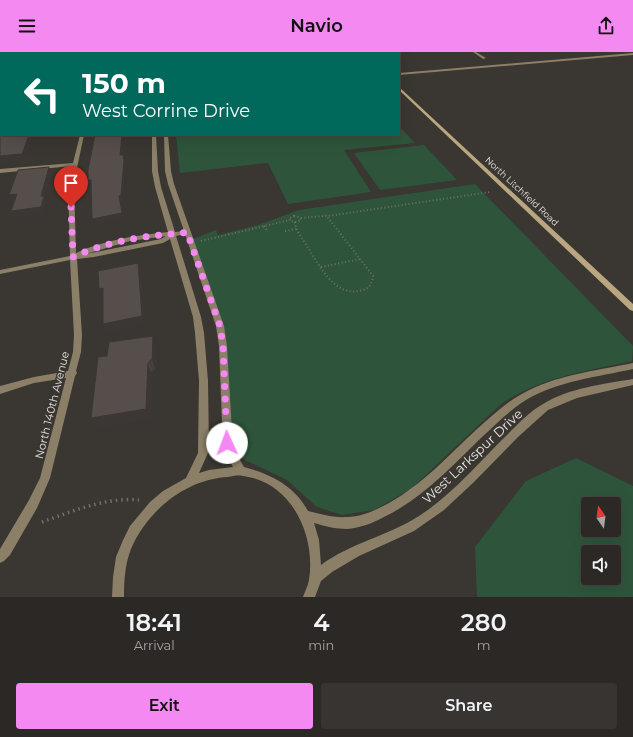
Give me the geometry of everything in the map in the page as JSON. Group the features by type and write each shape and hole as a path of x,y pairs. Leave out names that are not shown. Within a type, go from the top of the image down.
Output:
{"main road":[{"name":"North Litchfield Road","path":"400,89 633,308"}],"street":[{"path":"400,74 633,54"},
{"name":"North 140th Avenue","path":"3,554 33,504 45,478 73,373 77,352 78,335 73,257 71,182 82,136"},
{"path":"154,136 156,180 197,317 203,355 204,445 203,453 190,480"},
{"path":"166,136 168,171 187,232 220,326 223,346 228,449 241,471"},
{"path":"0,171 76,164"},
{"path":"0,272 164,241 173,235 187,232"},
{"name":"West Larkspur Drive","path":"306,516 347,523 359,521 386,511 425,485 500,414 522,398 542,387 558,382 633,366"},
{"path":"0,390 34,380 73,373"},
{"name":"West Larkspur Drive","path":"315,578 327,567 354,551 410,528 444,505 535,415 545,407 557,400 633,382"},
{"path":"118,597 118,575 127,544 143,517 165,496 190,480 214,473 241,471 258,475 277,484 294,498 306,516 315,553 315,578 309,597"}],"lane":[{"path":"474,52 484,58"}],"path":[{"path":"290,220 289,218 293,215 301,218 490,192"},
{"path":"295,222 296,229 321,267 336,286 353,291 363,290 369,287 373,282 373,276 326,215"},
{"path":"201,241 290,220 295,222 301,218"},
{"path":"264,226 268,232"},
{"path":"284,231 296,229"},
{"path":"321,267 360,258"},
{"path":"42,522 94,505 131,498 139,500"}],"green space":[{"path":"400,127 415,143 344,150 371,192 288,204 268,163 180,173 176,136 400,136"},
{"path":"424,145 457,180 380,190 354,153"},
{"path":"475,184 633,346 632,361 565,376 532,387 516,395 501,404 411,489 374,510 342,515 317,507 287,480 245,460 235,447 231,431 223,325 193,239 216,230 218,235 258,225 299,210"},
{"path":"576,458 633,486 633,597 477,597 475,547 526,481"}],"building":[{"path":"0,136 29,136 22,154 0,156"},
{"path":"95,136 122,136 120,155 123,155 124,161 121,195 119,196 122,213 92,219 91,180 88,180 88,170"},
{"path":"49,167 41,196 44,196 41,207 11,211 17,194 9,195 18,170"},
{"path":"138,263 142,316 103,324 103,288 99,289 98,271"},
{"path":"153,336 152,360 148,363 146,409 91,418 98,357 107,356 109,342"}],"route":[{"path":"71,207 73,257 95,247 160,235 173,235 187,232 220,326 223,346 227,443"}]}
